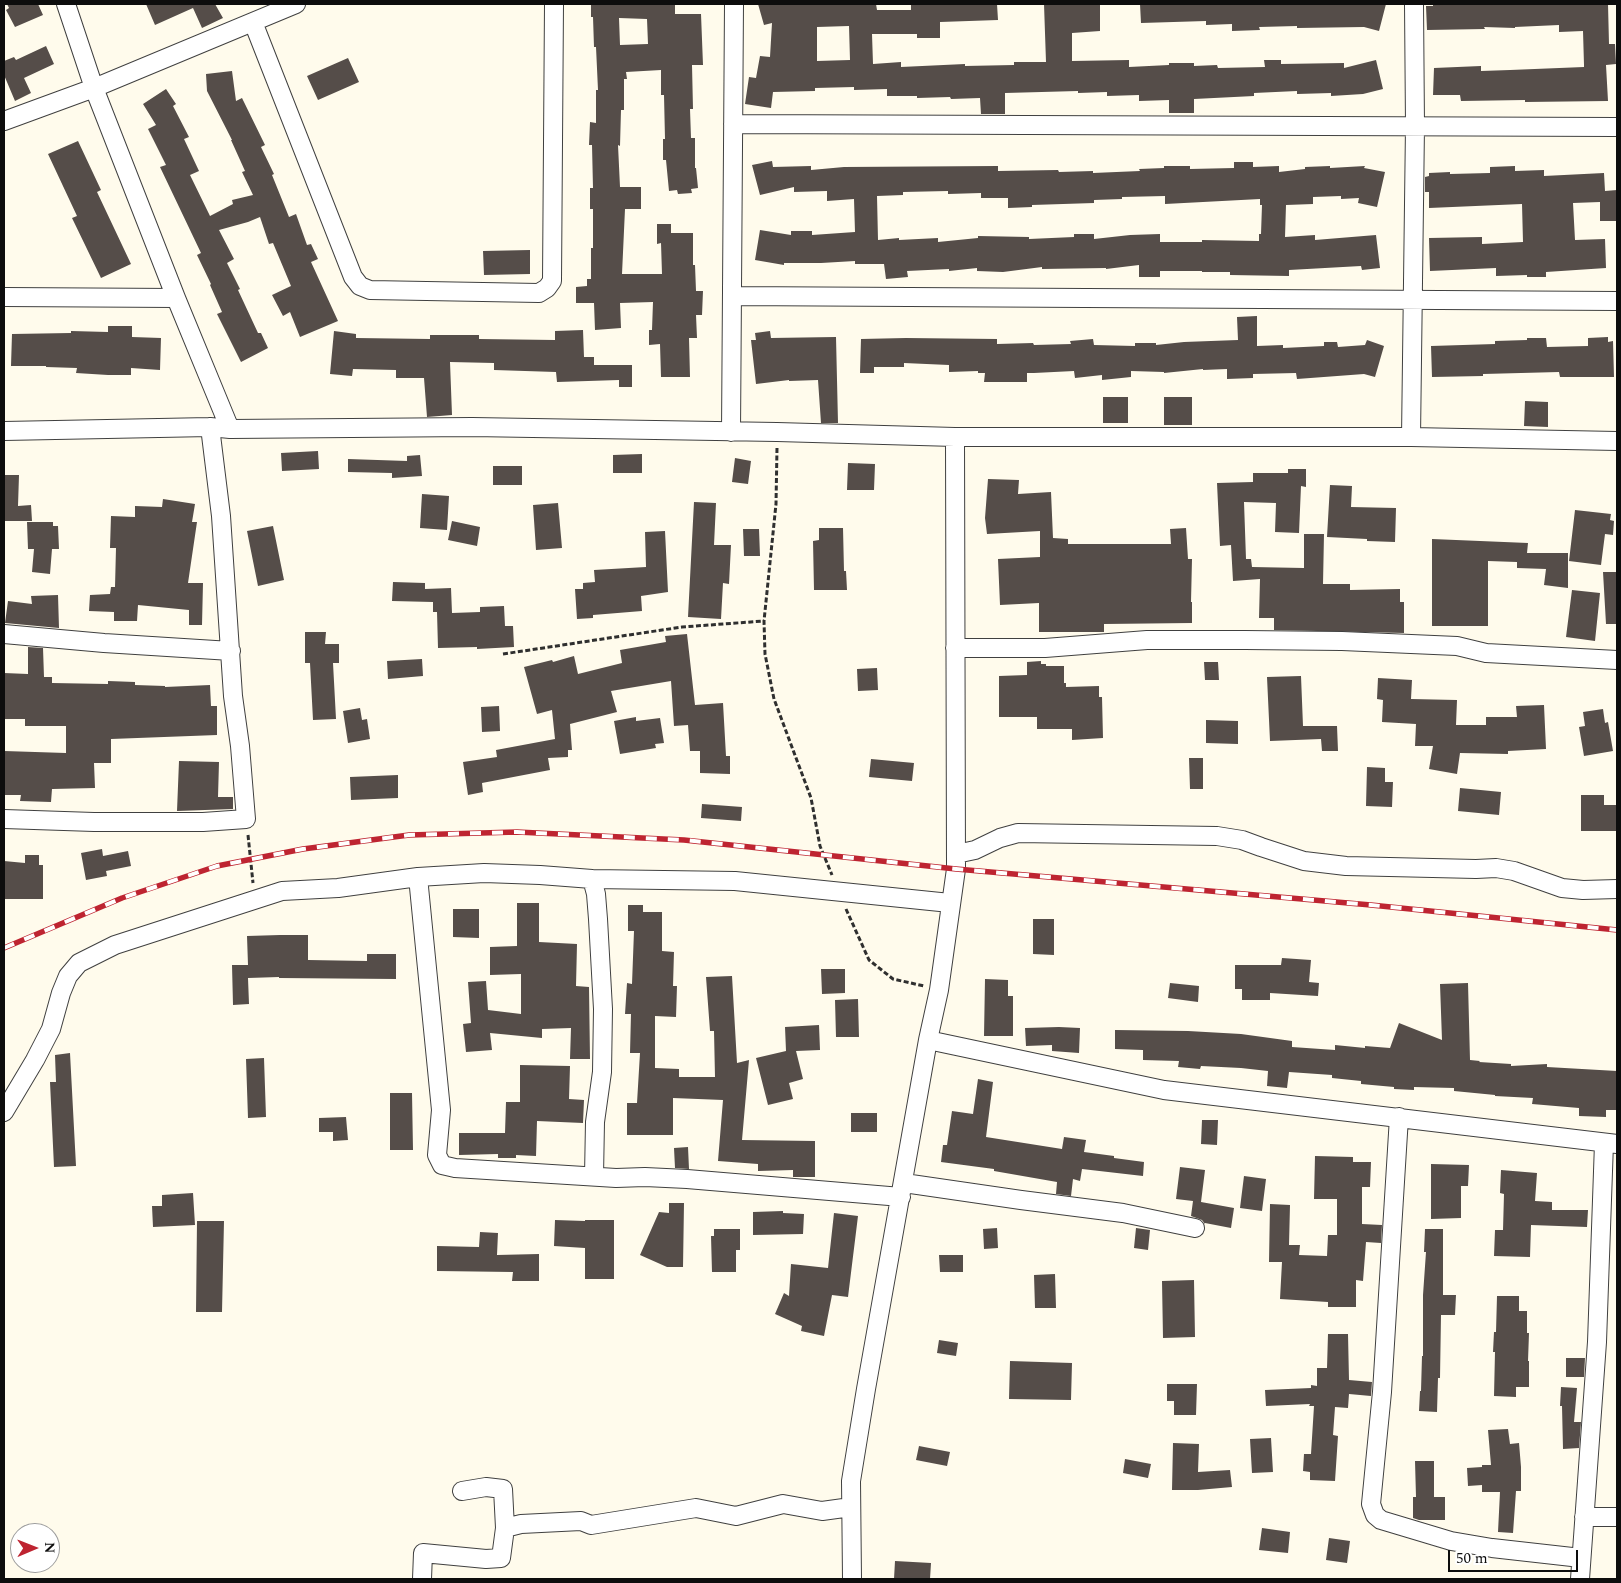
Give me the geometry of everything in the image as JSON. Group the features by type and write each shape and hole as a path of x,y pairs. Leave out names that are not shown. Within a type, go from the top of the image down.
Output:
{"street":[{"path":"66,4 94,88 230,430"},
{"path":"4,121 94,88 296,4"},
{"path":"253,22 353,277 360,286 370,290 540,293 552,281 554,4"},
{"path":"731,432 734,4"},
{"path":"1411,437 1415,126 1414,4"},
{"path":"733,124 1617,127"},
{"path":"732,296 1617,301"},
{"path":"4,297 176,298"},
{"path":"4,819 203,822 246,819 240,746 233,696 221,516 210,427"},
{"path":"4,431 210,427 230,430 472,427 955,437 1411,437 1617,441"},
{"path":"852,1579 851,1481 928,1040 939,990 956,869 955,437"},
{"path":"4,634 104,643 231,651"},
{"path":"955,648 1045,648 1146,640 1342,641 1457,646 1486,653 1617,660"},
{"path":"956,854 974,850 1000,838 1018,833 1217,836 1242,840 1304,861 1346,866 1496,868 1514,871 1562,888 1583,890 1617,889"},
{"path":"4,1112 52,1029 61,993 68,976 79,963 115,945 282,891 338,888 418,877 484,873 592,879 734,882 950,903"},
{"path":"418,877 441,1110 437,1154 442,1165 465,1169 616,1178 645,1176 902,1190 1021,1200 1123,1213 1195,1228"},
{"path":"592,879 596,894 603,1009 602,1072 595,1122 594,1176"},
{"path":"928,1040 1164,1090 1611,1143 1580,1579"},
{"path":"1398,1117 1382,1392 1371,1504 1375,1515 1381,1520 1451,1541 1492,1548 1581,1558"},
{"path":"422,1579 422,1553 486,1559 501,1558 505,1528 503,1489 486,1487 462,1491"},
{"path":"505,1528 521,1524 581,1521 591,1526 696,1508 736,1516 783,1504 822,1511 851,1507"},
{"path":"1584,1517 1617,1517"}],"path":[{"path":"777,432 776,504 764,621 765,654 774,699 811,798 820,846 868,960 893,979 939,990"},
{"path":"503,654 682,627 764,621"},
{"path":"246,819 253,884 248,902"}],"building":[{"path":"7,4 38,4 43,15 15,27 6,10 9,8"},
{"path":"146,4 215,4 223,18 202,28 193,8 155,25"},
{"path":"591,4 675,4 675,14 701,14 703,65 692,65 693,109 690,109 691,138 695,138 695,168 698,188 691,189 692,193 678,194 677,190 669,191 666,160 663,160 663,139 665,139 664,95 661,95 661,70 626,72 627,79 624,79 624,110 621,110 620,146 618,145 620,187 641,187 641,209 625,209 622,274 662,274 661,243 657,244 657,224 671,224 671,233 693,233 693,265 695,265 696,291 703,291 702,315 696,315 697,338 689,338 690,377 661,377 660,344 649,345 649,330 652,330 653,302 620,303 621,328 595,330 594,303 576,303 576,287 587,286 587,279 591,279 591,248 593,248 593,209 590,209 590,188 593,188 592,145 589,145 590,122 596,123 596,90 598,90 596,47 594,47 593,17 591,17","holes":["619,18 647,19 648,44 620,45"]},
{"path":"758,4 876,4 877,10 911,10 911,4 997,4 998,20 940,22 940,38 917,38 917,34 872,34 873,64 901,62 901,67 965,64 965,66 1014,65 1014,62 1046,62 1044,4 1100,4 1100,31 1072,33 1072,61 1129,60 1129,67 1169,65 1169,63 1194,63 1194,66 1217,65 1218,68 1265,67 1264,60 1281,60 1281,64 1344,63 1344,68 1376,60 1383,89 1363,94 1331,96 1331,93 1297,94 1297,91 1254,93 1254,96 1194,99 1194,113 1169,113 1169,100 1139,101 1139,95 1107,96 1107,92 1078,93 1078,91 1005,93 1005,114 981,114 980,98 917,98 917,96 887,96 887,89 854,90 854,87 815,88 815,91 773,92 771,108 745,104 749,77 756,78 760,56 770,57 772,23 764,25","holes":["849,26 850,60 817,61 817,27"]},
{"path":"1140,4 1386,4 1379,31 1364,27 1297,28 1297,26 1259,27 1260,30 1232,31 1232,24 1206,25 1206,21 1141,23"},
{"path":"1433,4 1608,4 1609,44 1615,44 1616,64 1606,65 1608,101 1461,101 1460,95 1433,95 1434,68 1481,66 1481,71 1584,67 1584,65 1583,31 1559,32 1559,25 1427,30 1426,6 1433,6"},
{"path":"46,46 54,64 24,78 31,93 15,101 4,75 4,61 14,57 16,60"},
{"path":"348,58 359,82 318,100 307,76"},
{"path":"232,71 236,101 242,98 265,145 261,147 274,174 272,175 289,217 296,214 307,245 311,244 318,259 311,262 338,321 300,337 290,312 283,316 272,295 291,286 273,243 269,244 260,217 219,230 234,259 227,263 240,289 238,290 258,333 261,333 268,348 241,362 217,314 222,312 197,255 201,253 160,167 166,165 148,129 156,125 143,104 166,89 176,104 173,106 189,137 184,139 199,171 190,175 210,216 233,204 232,200 253,195 242,172 245,171 232,140 207,91 206,74"},
{"path":"78,141 101,190 97,192 131,264 101,278 72,218 77,216 48,154"},
{"path":"772,161 773,167 811,166 811,170 844,167 998,166 998,171 1058,170 1059,172 1093,171 1093,173 1140,171 1139,169 1164,168 1164,166 1190,166 1190,169 1234,168 1234,162 1253,162 1253,167 1279,166 1279,172 1305,169 1305,167 1365,166 1364,168 1385,172 1377,207 1358,203 1359,198 1341,199 1341,196 1313,197 1313,204 1286,205 1285,237 1315,235 1315,240 1376,235 1380,268 1362,270 1361,266 1289,270 1289,276 1230,275 1230,272 1160,271 1160,277 1139,277 1139,265 1106,269 1042,269 1042,267 1003,272 977,271 977,268 949,271 949,269 907,271 908,277 886,279 884,264 855,264 855,261 784,263 784,265 755,260 760,230 791,235 791,231 812,231 812,235 855,232 854,199 827,201 827,191 794,192 794,187 760,195 752,165","holes":["948,191 948,194 981,193 981,198 1008,198 1008,208 1032,207 1032,205 1094,203 1094,200 1122,199 1122,197 1165,196 1165,204 1260,199 1260,205 1262,205 1261,234 1259,234 1259,241 1202,240 1202,242 1160,242 1160,234 1094,239 1094,234 1074,234 1074,237 1029,239 1029,237 978,236 978,238 938,242 938,238 878,240 877,196 903,195 903,192"]},
{"path":"1515,166 1515,171 1544,170 1544,176 1604,173 1605,191 1617,190 1617,221 1600,221 1600,202 1573,203 1575,240 1605,239 1606,268 1546,272 1546,277 1527,277 1527,275 1496,276 1496,268 1430,271 1429,238 1482,237 1482,244 1523,242 1522,204 1429,208 1429,192 1425,192 1425,177 1429,176 1429,173 1490,173 1490,167"},
{"path":"530,250 530,274 484,275 483,251"},
{"path":"1257,316 1257,346 1283,345 1283,348 1324,346 1324,342 1337,342 1338,347 1365,345 1367,340 1384,346 1375,377 1364,374 1297,379 1296,373 1253,374 1253,378 1227,379 1227,369 1203,369 1164,373 1131,371 1131,377 1102,380 1102,375 1075,378 1074,371 1027,373 1027,382 984,382 985,373 978,373 978,371 949,372 949,365 904,363 904,367 874,367 874,373 860,373 861,339 997,339 997,344 1033,343 1034,345 1071,344 1070,341 1093,339 1094,345 1135,346 1135,343 1156,343 1156,345 1238,340 1237,317"},
{"path":"108,326 132,326 132,337 161,338 160,370 131,368 131,375 108,375 76,373 77,368 11,366 12,334 71,333 71,331 108,332"},
{"path":"583,330 584,357 594,357 594,365 632,365 632,387 619,387 619,380 557,382 556,372 494,370 494,363 450,362 452,415 427,417 424,378 396,378 396,370 353,369 352,376 330,374 334,331 356,334 356,338 430,339 430,335 479,335 479,339 555,340 555,331"},
{"path":"770,331 771,338 836,337 838,423 821,423 818,380 789,380 756,384 751,340 756,340 755,333"},
{"path":"1608,337 1608,342 1613,341 1614,377 1560,377 1559,372 1432,377 1431,346 1495,344 1495,341 1546,338 1547,347 1588,346 1588,338"},
{"path":"1103,397 1128,397 1128,423 1103,423"},
{"path":"1164,397 1192,397 1192,425 1164,425"},
{"path":"1525,401 1548,402 1548,427 1524,426"},
{"path":"318,451 319,469 282,471 281,453"},
{"path":"642,454 642,473 613,473 613,455"},
{"path":"420,455 422,476 392,478 392,473 348,472 348,459 407,461 407,456"},
{"path":"735,458 751,461 748,484 732,482"},
{"path":"848,463 875,464 874,490 847,490"},
{"path":"493,466 522,466 522,485 493,485"},
{"path":"1288,469 1306,469 1306,487 1301,486 1299,533 1275,532 1276,503 1244,502 1246,559 1251,559 1252,567 1304,568 1304,534 1324,534 1323,584 1350,584 1350,590 1400,589 1400,602 1404,602 1404,633 1274,630 1274,618 1259,618 1260,579 1233,581 1231,545 1220,546 1217,483 1253,482 1253,473 1288,473"},
{"path":"4,475 19,475 18,506 31,505 32,521 4,521"},
{"path":"988,479 1019,480 1018,494 1051,492 1053,538 1068,539 1068,544 1171,544 1170,529 1186,528 1188,559 1192,559 1192,623 1104,624 1104,632 1039,632 1039,603 1000,605 998,559 1040,557 1040,531 987,534 985,518"},
{"path":"1330,485 1352,486 1351,507 1396,508 1395,542 1327,537"},
{"path":"422,494 449,496 447,530 420,528"},
{"path":"163,499 195,504 192,522 197,522 188,583 203,583 202,625 189,625 189,610 138,605 137,621 114,621 114,612 89,611 90,595 110,594 111,587 115,587 116,548 110,548 111,516 135,517 135,506 162,507"},
{"path":"694,502 716,503 714,545 731,545 729,584 723,583 721,619 688,617"},
{"path":"558,503 562,548 536,550 533,505"},
{"path":"1575,510 1611,514 1610,520 1614,521 1613,535 1605,534 1601,565 1569,561"},
{"path":"452,521 480,527 477,546 448,540"},
{"path":"27,522 53,522 53,526 58,526 59,549 52,549 50,574 32,572 34,549 28,549"},
{"path":"273,526 284,580 258,586 247,531"},
{"path":"819,528 843,528 844,571 846,571 847,590 814,590 813,541 819,540"},
{"path":"743,529 759,529 760,556 744,556"},
{"path":"665,531 668,592 641,596 642,611 593,615 593,618 577,619 575,589 583,589 583,583 595,582 594,570 646,567 645,532"},
{"path":"1432,539 1528,543 1527,553 1568,553 1568,588 1544,585 1546,569 1517,568 1517,562 1488,561 1488,626 1432,626"},
{"path":"1603,572 1617,572 1617,624 1606,624"},
{"path":"393,582 425,583 425,589 451,588 452,613 480,612 480,607 504,606 505,626 513,626 514,647 477,649 477,647 438,648 437,612 433,612 433,602 392,601"},
{"path":"1572,590 1600,593 1595,641 1566,637"},
{"path":"58,595 59,628 5,623 8,601 32,604 31,596"},
{"path":"305,632 326,632 325,644 339,644 339,663 333,663 336,719 313,720 310,663 305,663"},
{"path":"687,634 695,705 723,703 726,756 730,756 730,774 700,773 700,751 690,751 688,725 674,726 671,681 611,691 617,712 570,724 572,750 568,750 568,757 548,758 550,770 482,783 483,792 468,795 463,762 497,757 496,750 555,739 552,710 537,714 524,667 574,656 578,674 622,663 620,650 666,642 665,636"},
{"path":"28,647 43,648 44,677 52,677 52,683 108,684 108,681 135,682 135,685 165,687 210,685 211,706 217,706 217,735 111,739 111,763 94,763 95,788 52,789 51,802 20,801 21,795 4,795 4,751 66,753 66,726 25,726 25,719 4,719 4,673 28,674"},
{"path":"422,659 423,676 388,679 387,661"},
{"path":"1041,661 1041,664 1046,664 1046,666 1064,666 1064,683 1066,683 1066,687 1099,686 1099,697 1102,697 1103,738 1072,740 1072,729 1037,729 1037,717 999,717 999,676 1027,675 1027,662"},
{"path":"1204,662 1218,662 1219,680 1205,680"},
{"path":"877,668 878,690 858,691 857,669"},
{"path":"1301,676 1303,726 1337,726 1338,751 1322,751 1321,739 1270,741 1267,677"},
{"path":"1378,678 1412,680 1411,699 1457,700 1456,725 1486,725 1486,717 1517,717 1516,706 1544,705 1546,749 1508,751 1508,754 1460,753 1457,774 1429,769 1433,746 1415,746 1416,724 1382,722 1383,700 1377,699"},
{"path":"499,706 500,731 482,732 481,707"},
{"path":"360,708 362,720 367,719 370,739 348,743 343,711"},
{"path":"1603,709 1605,723 1608,722 1613,751 1584,756 1579,727 1585,726 1583,712"},
{"path":"636,717 636,721 660,718 664,743 655,744 656,748 620,754 614,721"},
{"path":"1206,720 1238,721 1238,744 1206,743"},
{"path":"1189,758 1203,758 1203,789 1190,789"},
{"path":"871,759 914,763 912,781 869,777"},
{"path":"179,761 219,762 218,797 233,797 233,809 177,811"},
{"path":"1367,767 1385,768 1385,782 1393,782 1392,807 1366,806"},
{"path":"398,775 398,798 351,800 350,777"},
{"path":"1460,788 1501,792 1499,815 1458,811"},
{"path":"1581,795 1604,795 1604,805 1617,805 1617,831 1581,831"},
{"path":"702,804 742,807 741,821 701,818"},
{"path":"102,849 103,856 128,851 131,866 106,871 107,876 86,880 81,853"},
{"path":"25,855 39,855 39,865 43,865 43,899 4,899 4,861 25,863"},
{"path":"517,903 539,903 539,942 577,944 576,986 589,987 590,1059 570,1059 571,1028 542,1029 542,1038 490,1033 492,1050 466,1052 463,1024 471,1023 468,982 486,981 488,1010 521,1014 521,974 490,975 490,947 517,946"},
{"path":"628,905 643,905 643,912 662,912 662,951 674,952 673,986 677,986 676,1017 655,1016 655,1068 679,1069 679,1077 715,1077 714,1031 710,1031 706,977 732,976 737,1063 749,1060 742,1140 815,1141 815,1177 793,1177 793,1170 758,1171 758,1164 718,1161 723,1100 673,1098 673,1135 627,1135 627,1103 637,1103 640,1053 630,1053 631,1014 625,1014 627,983 632,984 634,931 628,931"},
{"path":"453,909 479,909 479,938 453,937"},
{"path":"1033,919 1054,919 1054,955 1033,954"},
{"path":"308,935 308,960 367,961 367,954 396,954 396,979 248,978 249,1004 233,1005 232,965 248,965 247,936"},
{"path":"1282,958 1311,960 1309,982 1319,983 1318,996 1270,993 1270,1000 1242,1000 1242,989 1235,989 1235,965 1281,965"},
{"path":"821,969 845,969 845,993 822,994"},
{"path":"985,979 1008,980 1008,996 1013,996 1013,1036 984,1036"},
{"path":"1170,983 1199,986 1198,1002 1168,998"},
{"path":"1468,983 1470,1060 1511,1064 1511,1066 1547,1064 1547,1067 1617,1071 1617,1110 1606,1110 1606,1117 1579,1116 1579,1108 1532,1104 1533,1098 1454,1091 1454,1088 1414,1087 1414,1090 1394,1089 1394,1087 1361,1084 1361,1081 1332,1078 1332,1075 1289,1072 1287,1088 1267,1086 1268,1071 1201,1066 1200,1069 1178,1067 1179,1061 1143,1060 1143,1050 1115,1049 1115,1030 1241,1034 1292,1041 1292,1047 1335,1050 1335,1045 1390,1048 1399,1023 1442,1040 1440,984"},
{"path":"858,999 859,1037 836,1037 835,1000"},
{"path":"819,1025 820,1050 796,1051 803,1079 789,1083 793,1099 768,1105 756,1058 786,1051 785,1027"},
{"path":"1025,1028 1080,1028 1079,1053 1052,1051 1052,1045 1026,1046"},
{"path":"70,1053 76,1166 54,1167 50,1082 56,1082 55,1055"},
{"path":"264,1058 266,1117 248,1118 246,1059"},
{"path":"520,1065 570,1066 569,1099 584,1100 583,1123 537,1121 536,1156 516,1155 516,1158 498,1158 498,1154 459,1155 459,1133 505,1133 506,1102 520,1102"},
{"path":"978,1079 993,1082 986,1137 1062,1149 1064,1137 1086,1140 1084,1152 1144,1162 1143,1176 1082,1169 1080,1181 1073,1179 1071,1196 1056,1194 1057,1182 994,1171 994,1169 941,1162 943,1145 947,1145 952,1111 973,1114"},
{"path":"390,1093 412,1093 413,1150 390,1150"},
{"path":"851,1113 877,1113 877,1132 851,1132"},
{"path":"346,1117 348,1140 333,1141 333,1132 319,1132 319,1118"},
{"path":"1202,1120 1218,1120 1217,1145 1201,1144"},
{"path":"688,1147 689,1169 675,1168 674,1148"},
{"path":"1315,1156 1353,1157 1353,1162 1371,1162 1370,1187 1362,1187 1362,1224 1382,1225 1381,1243 1366,1242 1363,1281 1356,1280 1356,1307 1328,1307 1328,1302 1280,1299 1282,1262 1269,1262 1270,1204 1290,1205 1289,1245 1300,1245 1299,1255 1327,1256 1328,1235 1337,1235 1337,1199 1314,1199"},
{"path":"1431,1164 1469,1165 1468,1186 1461,1186 1461,1218 1431,1219"},
{"path":"1180,1167 1205,1170 1201,1202 1234,1208 1231,1228 1205,1224 1202,1220 1191,1216 1193,1201 1176,1199"},
{"path":"1501,1170 1537,1173 1535,1201 1552,1202 1552,1210 1588,1210 1587,1227 1531,1225 1530,1257 1494,1256 1495,1230 1503,1230 1504,1194 1500,1193"},
{"path":"1244,1176 1266,1179 1262,1211 1240,1208"},
{"path":"193,1193 195,1225 153,1227 152,1206 162,1206 162,1195"},
{"path":"669,1203 684,1203 683,1267 667,1267 640,1255 659,1212 669,1213"},
{"path":"783,1211 783,1213 804,1214 803,1234 753,1235 753,1212"},
{"path":"834,1213 858,1216 848,1297 832,1295 824,1336 801,1331 802,1326 775,1314 784,1293 789,1296 791,1264 828,1268"},
{"path":"555,1220 614,1220 614,1279 585,1279 585,1248 554,1246"},
{"path":"197,1221 224,1221 222,1312 196,1312"},
{"path":"997,1228 998,1248 984,1249 983,1229"},
{"path":"1136,1228 1150,1230 1148,1250 1134,1248"},
{"path":"714,1229 740,1229 740,1250 736,1250 736,1272 712,1272 711,1236 714,1236"},
{"path":"1425,1229 1443,1229 1443,1295 1456,1295 1455,1315 1441,1315 1440,1378 1438,1378 1437,1412 1419,1411 1423,1356"},
{"path":"480,1232 498,1233 497,1255 539,1254 539,1281 512,1281 513,1272 437,1271 437,1246 479,1247"},
{"path":"939,1255 963,1255 963,1272 940,1272"},
{"path":"1055,1274 1056,1308 1035,1308 1034,1275"},
{"path":"1194,1280 1195,1337 1163,1338 1162,1281"},
{"path":"1497,1296 1519,1296 1519,1311 1527,1311 1529,1387 1516,1387 1516,1397 1494,1396 1495,1352 1493,1352 1494,1332 1496,1332"},
{"path":"1328,1334 1348,1334 1349,1380 1372,1382 1371,1396 1349,1394 1348,1408 1335,1407 1333,1435 1338,1436 1335,1481 1310,1480 1310,1472 1303,1471 1304,1454 1311,1454 1314,1406 1309,1406 1310,1404 1266,1406 1265,1390 1311,1388 1311,1385 1317,1386 1317,1368 1327,1368"},
{"path":"939,1340 958,1343 956,1356 937,1353"},
{"path":"1566,1358 1585,1358 1584,1377 1566,1377"},
{"path":"1010,1361 1072,1363 1071,1400 1009,1399"},
{"path":"1167,1384 1197,1384 1196,1415 1174,1415 1174,1401 1167,1401"},
{"path":"1561,1387 1577,1388 1574,1422 1581,1422 1579,1448 1563,1449 1562,1406 1560,1406"},
{"path":"1508,1429 1510,1444 1519,1443 1521,1467 1521,1491 1516,1491 1513,1533 1498,1532 1500,1492 1482,1492 1482,1485 1468,1486 1467,1468 1491,1465 1488,1430"},
{"path":"1271,1438 1273,1472 1252,1473 1250,1439"},
{"path":"1173,1443 1199,1444 1198,1472 1230,1470 1232,1487 1172,1490"},
{"path":"919,1446 950,1452 947,1466 916,1460"},
{"path":"1125,1459 1151,1464 1148,1478 1123,1473"},
{"path":"1415,1461 1434,1461 1434,1497 1445,1497 1445,1520 1419,1520 1413,1518 1413,1497 1416,1497"},
{"path":"1262,1528 1290,1532 1288,1553 1259,1550"},
{"path":"1329,1538 1350,1541 1347,1563 1326,1560"},
{"path":"895,1561 931,1563 930,1579 894,1579"}],"railway":[{"path":"4,948 122,898 217,866 303,849 409,835 517,832 684,840 956,869 1371,905 1617,930"}]}
